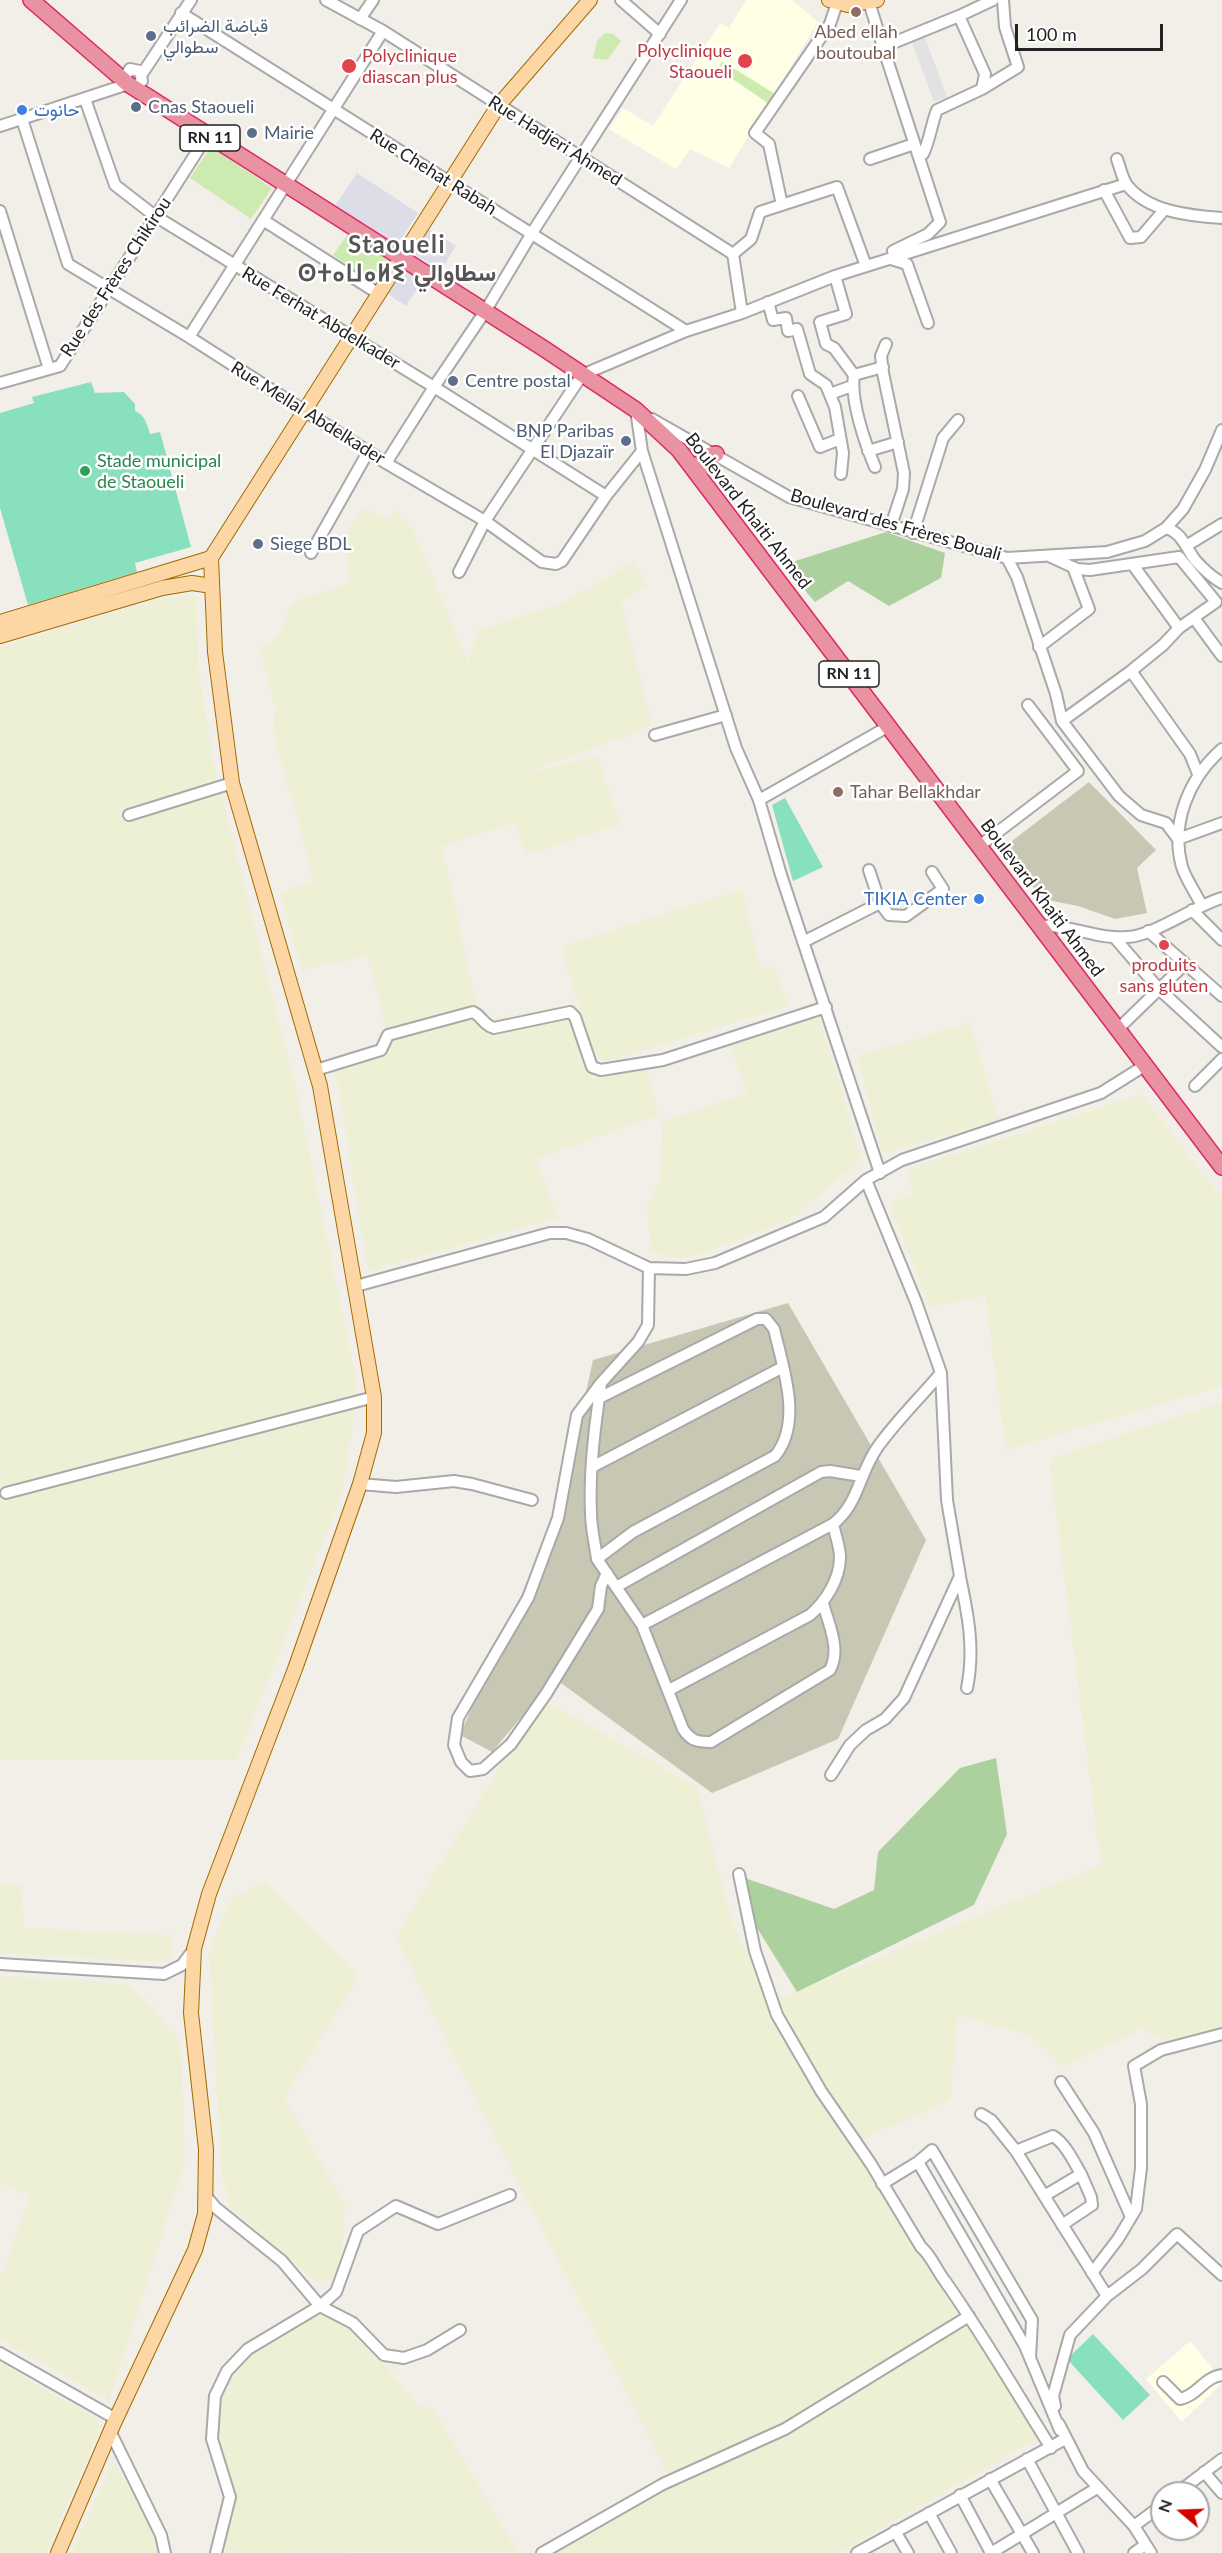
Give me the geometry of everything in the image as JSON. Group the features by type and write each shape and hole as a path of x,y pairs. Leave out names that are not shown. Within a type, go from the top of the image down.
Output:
{"highway":[{"name":"Boulevard Khaiti Ahmed","path":"31,0 127,83 285,186 486,310 636,410 679,450 1221,1165"},
{"path":"700,478 698,469 701,461 716,454"}],"main road":[{"path":"58,2553 113,2425 195,2250 205,2214 206,2149 192,2013 194,1949 209,1894 295,1669 360,1484 374,1433 374,1397 316,1070 232,783 215,652 211,558 498,106 590,0"},
{"path":"833,2 848,5 873,1"},
{"path":"0,622 211,558"},
{"path":"0,636 162,588 192,583 212,586"}],"street":[{"path":"0,126 127,83 130,69 137,69 142,74 191,0"},
{"name":"Rue Hadjeri Ahmed","path":"327,0 383,32 733,254"},
{"path":"360,19 372,0"},
{"path":"621,0 660,34"},
{"path":"386,463 486,310 532,233 681,0"},
{"path":"883,47 993,0"},
{"path":"918,155 923,154 929,143 932,122 937,110 982,89 1018,67 1005,27 1003,0"},
{"path":"873,1 883,47 940,222 928,234 893,251 893,258"},
{"path":"782,205 769,144 755,133 830,24 833,2"},
{"name":"Rue Chehat Rabah","path":"181,13 686,331"},
{"path":"959,16 985,74 982,89"},
{"path":"189,337 383,32"},
{"name":"Rue Ferhat Abdelkader","path":"85,99 115,185 155,216 434,387 606,496"},
{"name":"Rue Mellal Abdelkader","path":"22,119 68,264 189,337 368,452 485,521 542,562 556,564 562,561 606,496 642,451"},
{"name":"Rue des Frères Chikirou","path":"0,383 60,366 207,136"},
{"path":"870,159 914,144"},
{"path":"1117,159 1126,184 1139,196 1164,209 1222,218"},
{"path":"459,572 485,521 582,375 686,331 742,313 835,276 1126,184"},
{"path":"742,313 733,254 751,239 760,212 837,187 866,266"},
{"path":"1104,190 1130,238 1141,237 1164,209"},
{"path":"0,211 49,369"},
{"path":"263,220 379,294"},
{"path":"928,234 930,247"},
{"path":"893,258 907,264 928,323"},
{"path":"835,276 846,314 820,322 826,344 834,348 853,381 868,451 875,467"},
{"path":"768,302 772,320 786,318 788,331 797,329 810,374 826,385 830,394 835,407 843,453 841,474"},
{"path":"886,344 881,356 904,473 903,489 891,526"},
{"path":"830,394 883,367"},
{"path":"798,396 820,447 840,439"},
{"path":"636,410 642,451 736,748 759,800 803,942 880,1173"},
{"name":"Boulevard des Frères Bouali","path":"636,410 789,497 1007,558 1107,552 1145,541 1166,528 1182,509 1205,470 1222,430"},
{"path":"913,533 943,438 958,420"},
{"path":"868,451 898,442"},
{"path":"311,554 368,452"},
{"path":"1186,546 1222,524"},
{"path":"1166,528 1175,531 1196,561 1222,583"},
{"path":"1051,556 1073,567 1090,570 1179,557 1216,602 1179,628 1163,645 1062,721"},
{"path":"1007,558 1017,577 1056,694 1062,721 1119,795 1141,815 1166,823 1178,839"},
{"path":"1133,565 1179,628"},
{"path":"1039,647 1089,609 1073,567"},
{"path":"1194,618 1222,656"},
{"path":"1131,670 1190,754 1198,774"},
{"path":"978,847 1078,771 1028,705"},
{"path":"655,735 726,715"},
{"path":"759,800 890,726"},
{"path":"1222,749 1198,774 1181,811 1178,839 1183,869 1196,907 1222,940"},
{"path":"129,815 232,783"},
{"path":"1178,839 1222,823"},
{"path":"869,870 880,903 889,915 906,916 943,889 932,872"},
{"path":"1040,926 1054,925 1129,938 1196,907 1222,898"},
{"path":"803,942 880,903"},
{"path":"1148,931 1222,996"},
{"path":"1114,937 1159,989 1222,1047"},
{"path":"1117,1030 1185,964"},
{"path":"316,1070 381,1050 388,1035 473,1012 478,1014 482,1023 494,1028 570,1012 575,1017 592,1067 601,1070 663,1060 826,1007"},
{"path":"1195,1086 1222,1059"},
{"path":"356,1286 550,1233 566,1233 588,1239 649,1268 686,1269 715,1263 824,1217 867,1180 902,1160 1101,1093 1144,1066"},
{"path":"867,1180 916,1302 941,1373 947,1500 972,1634 971,1668 967,1688"},
{"path":"607,1573 601,1586 598,1609 546,1694 510,1744 483,1770 470,1771 461,1762 454,1745 458,1718 528,1598 558,1518 577,1415 601,1383 638,1342 648,1325 649,1268"},
{"path":"597,1559 633,1532 775,1456 782,1447 790,1416 783,1367 774,1329 765,1319 757,1319 599,1398"},
{"path":"592,1467 783,1367"},
{"path":"642,1625 833,1524 846,1514 861,1476 877,1449 941,1373"},
{"path":"601,1383 592,1467 591,1514 597,1559 642,1625 683,1729 689,1738 698,1742 711,1742 830,1670 836,1651 823,1603"},
{"path":"6,1493 374,1397"},
{"path":"616,1587 821,1472 830,1470 861,1476"},
{"path":"360,1484 396,1487 454,1481 532,1500"},
{"path":"669,1690 810,1615 823,1603 833,1585 840,1557 833,1524"},
{"path":"831,1775 850,1745 866,1730 885,1719 904,1698 960,1576"},
{"path":"739,1875 755,1952 777,2015 821,2091 921,2247 927,2251 931,2262 969,2316 1051,2448"},
{"path":"0,1964 164,1974 182,1965 194,1949"},
{"path":"1092,2273 1118,2240 1136,2209 1141,2168 1141,2104 1134,2066 1161,2050 1222,2034"},
{"path":"1062,2082 1094,2133 1131,2217"},
{"path":"981,2114 991,2120 1016,2151 1107,2296"},
{"path":"1016,2151 1046,2137 1056,2137 1081,2174 1092,2205 1062,2224"},
{"path":"882,2184 918,2162 932,2150 1032,2320 1030,2358"},
{"path":"918,2162 1004,2307 1030,2358 1063,2435 1083,2471 1134,2526 1148,2549 1134,2553"},
{"path":"1044,2196 1081,2174"},
{"path":"205,2195 216,2208 282,2261 320,2306 353,2323 384,2355 404,2358 427,2350 460,2330"},
{"path":"216,2553 230,2497 212,2439 215,2396 227,2372 248,2349 320,2306 336,2292 358,2231 396,2206 438,2224 510,2195"},
{"path":"1063,2435 1053,2396 1070,2335 1107,2296 1142,2269 1178,2234 1222,2275"},
{"path":"542,2553 663,2484 785,2429 969,2316"},
{"path":"0,2352 113,2425 161,2535 165,2553"},
{"path":"1163,2382 1180,2399 1187,2398 1212,2377 1222,2375"},
{"path":"859,2553 990,2479 1051,2448 1063,2435"},
{"path":"1027,2459 1078,2553"},
{"path":"1192,2481 1222,2459"},
{"path":"1204,2472 1222,2493"},
{"path":"990,2479 1033,2553"},
{"path":"960,2496 991,2553 1098,2488"},
{"path":"928,2513 951,2553"},
{"path":"1134,2526 1150,2514"},
{"path":"895,2531 908,2553"}],"shaded area":[{"name":"Polyclinique Staoueli","path":"746,0 792,0 818,22 729,168 690,149 676,169 609,129 623,108 653,126 720,23 729,28"},
{"path":"924,35 947,97 934,102 911,40"},
{"path":"357,173 418,213 396,247 335,206"},
{"path":"427,228 456,246 441,270 412,253"},
{"path":"401,268 422,281 406,306 386,293"},
{"path":"363,507 388,519 394,509 412,527 468,662 478,630 563,603 633,562 648,586 621,602 652,726 517,777 597,756 620,824 527,855 514,823 442,846 480,1021 574,1004 586,1067 645,1063 659,1115 536,1159 558,1218 368,1271 334,1062 391,1044 367,956 302,970 280,893 314,881 273,731 275,708 260,650 279,635 291,603 351,582 344,538"},
{"path":"197,595 198,665 213,761 297,1092 358,1391 342,1493 237,1759 0,1760 0,647 156,599"},
{"path":"1089,782 1156,850 1137,868 1147,913 1115,919 1078,906 1042,899 1004,847"},
{"path":"742,889 761,970 775,967 789,1006 605,1062 595,1056 561,947"},
{"path":"816,1007 862,1159 791,1219 693,1257 670,1258 651,1251 647,1206 661,1175 662,1122 747,1093 725,1034"},
{"path":"970,1023 998,1120 883,1154 857,1056"},
{"path":"1142,1094 1222,1199 1222,1386 1006,1450 985,1296 930,1307 889,1203 913,1193 908,1169"},
{"path":"788,1303 926,1540 838,1739 712,1793 554,1678 492,1752 460,1735 562,1502 593,1360"},
{"path":"1222,1402 1222,2027 1173,2043 1134,2026 1135,2033 1063,2066 1029,2035 958,2015 950,2100 859,2141 1042,2436 838,2553 547,2553 672,2482 453,2055 396,1936 542,1699 697,1787 732,1921 772,2002 1101,1865 1049,1459"},
{"path":"265,1882 359,1977 284,2097 345,2205 340,2275 318,2284 230,2207 222,2174 209,1953 230,1900"},
{"path":"0,1884 21,1884 24,1928 171,1935 174,1942 172,1956 159,1962 0,1953"},
{"path":"0,1976 126,1984 151,2005 181,2044 185,2162 109,2401 0,2339 0,2280 30,2195 0,2183"},
{"path":"335,2309 421,2407 433,2408 517,2551 224,2553 236,2492 216,2438 217,2396 235,2362 299,2318"},
{"path":"1190,2341 1222,2380 1222,2383 1182,2422 1146,2379"},
{"path":"0,2363 89,2414 101,2426 46,2553 0,2553"},
{"path":"113,2460 148,2521 158,2553 72,2553"}],"green space":[{"path":"605,33 613,34 621,41 607,60 593,58 597,41"},
{"path":"722,61 775,94 769,104 718,69"},
{"path":"211,147 272,188 251,219 190,178"},
{"path":"349,232 390,262 374,284 333,255"},
{"name":"Stade municipal de Staoueli","path":"91,382 95,393 124,392 135,404 135,411 145,420 150,434 160,432 191,547 135,563 137,572 28,605 0,508 0,413 34,403 32,397"},
{"path":"886,532 945,553 941,578 889,606 848,581 815,602 783,565"},
{"path":"785,798 823,867 793,881 772,805"},
{"path":"996,1758 1007,1834 974,1905 797,1992 752,1920 742,1877 834,1909 874,1890 878,1852 960,1768"},
{"path":"1093,2334 1150,2395 1123,2420 1067,2359"}],"place":[{"name":"Abed ellah boutoubal","path":"856,12"},
{"name":"قباضة الضرائب سطوالي","path":"151,36"},
{"name":"Polyclinique Staoueli","path":"745,61"},
{"name":"Polyclinique diascan plus","path":"349,66"},
{"name":"Cnas Staoueli","path":"136,107"},
{"name":"حانوت","path":"22,110"},
{"name":"Mairie","path":"252,133"},
{"name":"Centre postal","path":"453,381"},
{"name":"BNP Paribas El Djazaïr","path":"626,441"},
{"name":"Stade municipal de Staoueli","path":"85,471"},
{"name":"Siege BDL","path":"258,544"},
{"name":"Tahar Bellakhdar","path":"838,792"},
{"name":"TIKIA Center","path":"979,899"},
{"name":"produits sans gluten","path":"1164,945"}],"district":[{"name":"Staoueli ⵙⵜⴰⵡⴰⵍⵉ سطاوالي","path":"397,259"}]}
